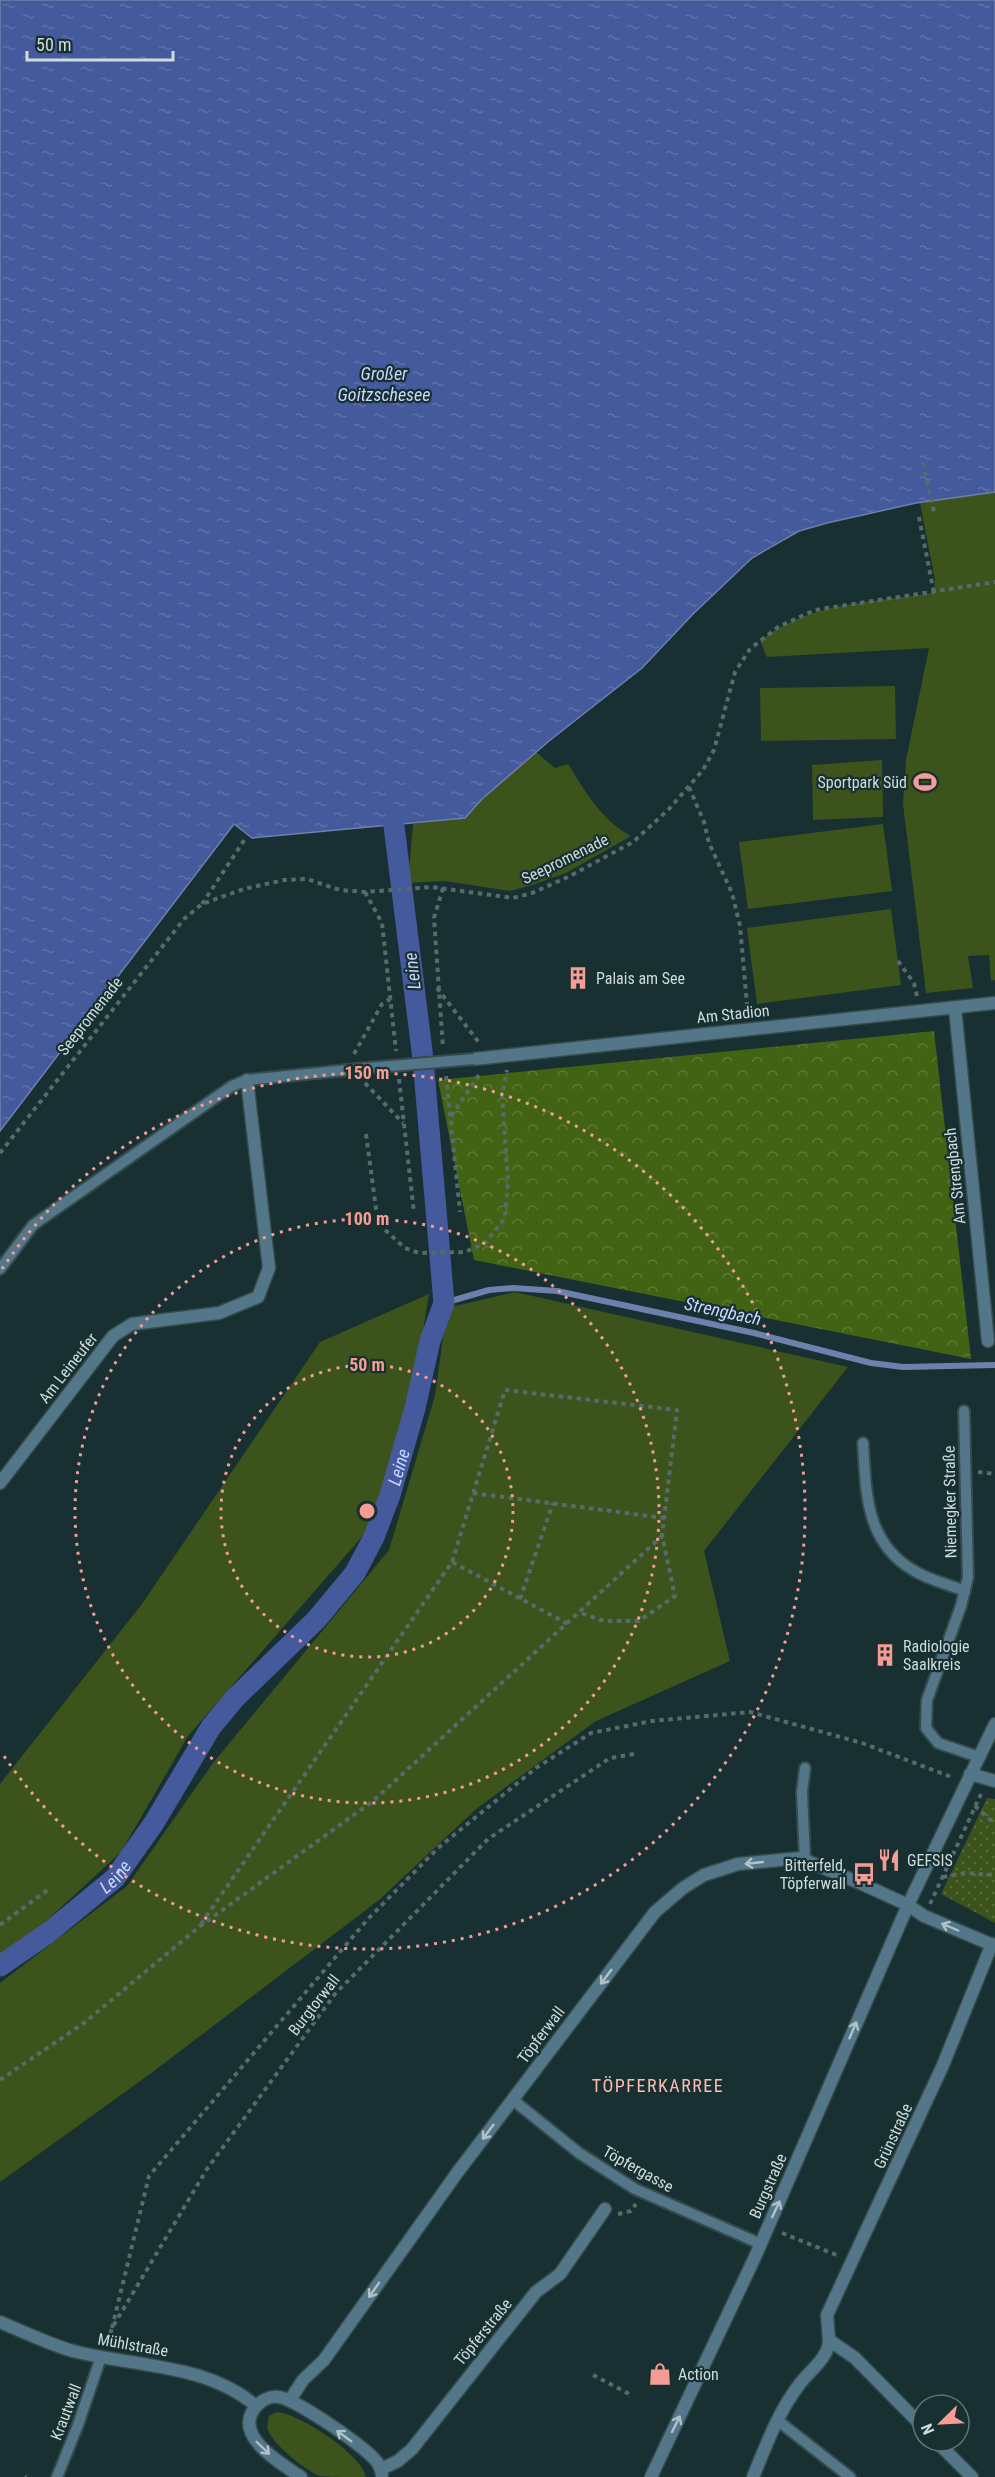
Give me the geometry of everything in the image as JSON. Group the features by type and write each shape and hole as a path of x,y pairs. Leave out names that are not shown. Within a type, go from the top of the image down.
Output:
{"street":[{"name":"Am Stadion","path":"474,1059 995,1003"},
{"name":"Am Strengbach","path":"955,1008 988,1341"},
{"name":"Am Leineufer","path":"2,1475 113,1336 132,1324 219,1312 258,1298 269,1268 247,1080"},
{"path":"908,1905 995,1724"},
{"path":"968,1778 992,1780"},
{"name":"Töpferwall","path":"290,2400 303,2380 324,2360 457,2173 655,1912 683,1888 704,1875 738,1864 805,1860 908,1905 924,1916 994,1945"},
{"name":"Burgstraße","path":"651,2477 760,2244 908,1905"},
{"name":"Grünstraße","path":"753,2477 777,2420 798,2386 829,2349 827,2315 943,2065 994,1945"},
{"name":"Töpferstraße","path":"382,2473 412,2449 536,2292 560,2274 605,2210"},
{"name":"Mühlstraße","path":"0,2322 45,2342 101,2357 209,2379 234,2390 256,2406"},
{"path":"829,2340 855,2358 911,2415"},
{"path":"301,2477 264,2450 255,2440 250,2421 256,2406 270,2397 290,2400 302,2406 372,2457 382,2473"},
{"path":"948,2453 972,2477"}],"lane":[{"path":"0,1269 33,1225 223,1093 247,1080 474,1059"},
{"name":"Niemegker Straße","path":"964,1411 968,1577 927,1700 926,1728 938,1743 979,1757"},
{"name":"Niemegker Straße","path":"864,1443 867,1501 877,1533 896,1557 913,1571 965,1591"},
{"path":"805,1768 802,1792 805,1860"},
{"name":"Töpfergasse","path":"513,2100 579,2153 611,2175 644,2193 760,2244"},
{"name":"Krautwall","path":"57,2477 78,2425 101,2357"},
{"path":"777,2420 850,2477"}],"path":[{"path":"923,463 934,512"},
{"path":"919,517 934,593"},
{"name":"Seepromenade","path":"0,1153 184,920 202,904 244,889 284,880 307,879 340,890 366,892 432,887 513,898 532,893 568,877 633,842 669,809 703,770 714,750 735,672 750,649 778,627 816,610 874,599 934,593 995,582"},
{"path":"688,787 732,893 740,926 749,1029"},
{"path":"202,904 245,839"},
{"path":"897,962 914,983 920,1012"},
{"path":"366,1134 377,1216 385,1230 405,1248 419,1253 465,1252 484,1243 505,1218 508,1182 502,1096 510,1056"},
{"path":"199,1927 452,1562 505,1390 677,1410 662,1536 675,1596 639,1621 604,1621 581,1612"},
{"path":"474,1493 664,1518"},
{"path":"520,1599 553,1503"},
{"path":"0,2080 84,2023 199,1927 373,1801 662,1536"},
{"path":"452,1562 568,1624"},
{"path":"112,2328 149,2176 368,1919 438,1848 536,1768 591,1733 652,1721 750,1712 862,1743 968,1778"},
{"name":"Burgtorwall","path":"101,2357 112,2328 207,2169 335,1994 488,1839 610,1758 634,1754"},
{"path":"924,1916 975,1806 992,1780"},
{"path":"975,1806 995,1824"},
{"path":"942,1877 965,1873 995,1875"},
{"path":"0,1925 49,1889"},
{"path":"605,2210 620,2214 631,2211 644,2193"},
{"path":"767,2227 853,2262"},
{"path":"593,2374 633,2396"}],"green space":[{"path":"995,492 995,980 991,981 989,955 968,956 973,988 926,993 903,804 906,760 929,648 767,657 760,641 799,618 821,611 866,602 934,593 935,580 920,503"},
{"path":"895,686 896,739 761,741 760,688"},
{"path":"536,752 555,768 568,764 603,814 631,836 566,873 510,891 445,881 408,883 413,824 465,818 482,799"},
{"path":"882,760 883,817 813,820 812,765"},
{"path":"883,824 892,891 748,909 739,842"},
{"path":"891,909 901,985 757,1004 747,928"},
{"path":"934,1031 971,1359 474,1260 438,1080"},
{"path":"515,1292 848,1367 704,1551 730,1661 596,1721 476,1809 379,1900 150,2074 0,2182 0,1983 127,1886 213,1763 389,1550 435,1396 447,1308"},
{"path":"429,1294 414,1385 374,1523 188,1736 121,1852 44,1923 0,1955 0,1784 142,1604 320,1342"},
{"path":"987,1798 995,1799 995,1923 941,1894"},
{"path":"277,2412 287,2414 314,2427 342,2447 362,2468 366,2477 319,2476 305,2468 275,2441 267,2428 269,2416"}],"water":[{"name":"Großer Goitzschesee","path":"0,0 995,0 995,492 916,503 827,523 799,531 752,558 693,614 642,668 549,741 482,799 465,818 252,838 234,824 0,1131"}],"waterway":[{"name":"Leine","path":"0,1966 48,1933 115,1878 154,1823 211,1727 235,1698 316,1620 355,1573 374,1537 390,1495 415,1408 430,1341 444,1303 423,1059 394,826"},
{"name":"Strengbach","path":"444,1303 489,1290 513,1288 557,1291 754,1333 871,1363 903,1367 995,1365"}],"place":[{"name":"Sportpark Süd","path":"925,782"},
{"name":"Palais am See","path":"578,978"},
{"name":"Radiologie Saalkreis","path":"885,1655"},
{"name":"GEFSIS","path":"889,1860"},
{"name":"Bitterfeld, Töpferwall","path":"864,1874"},
{"name":"Action","path":"660,2374"}],"district":[{"name":"TÖPFERKARREE","path":"658,2085"}]}
